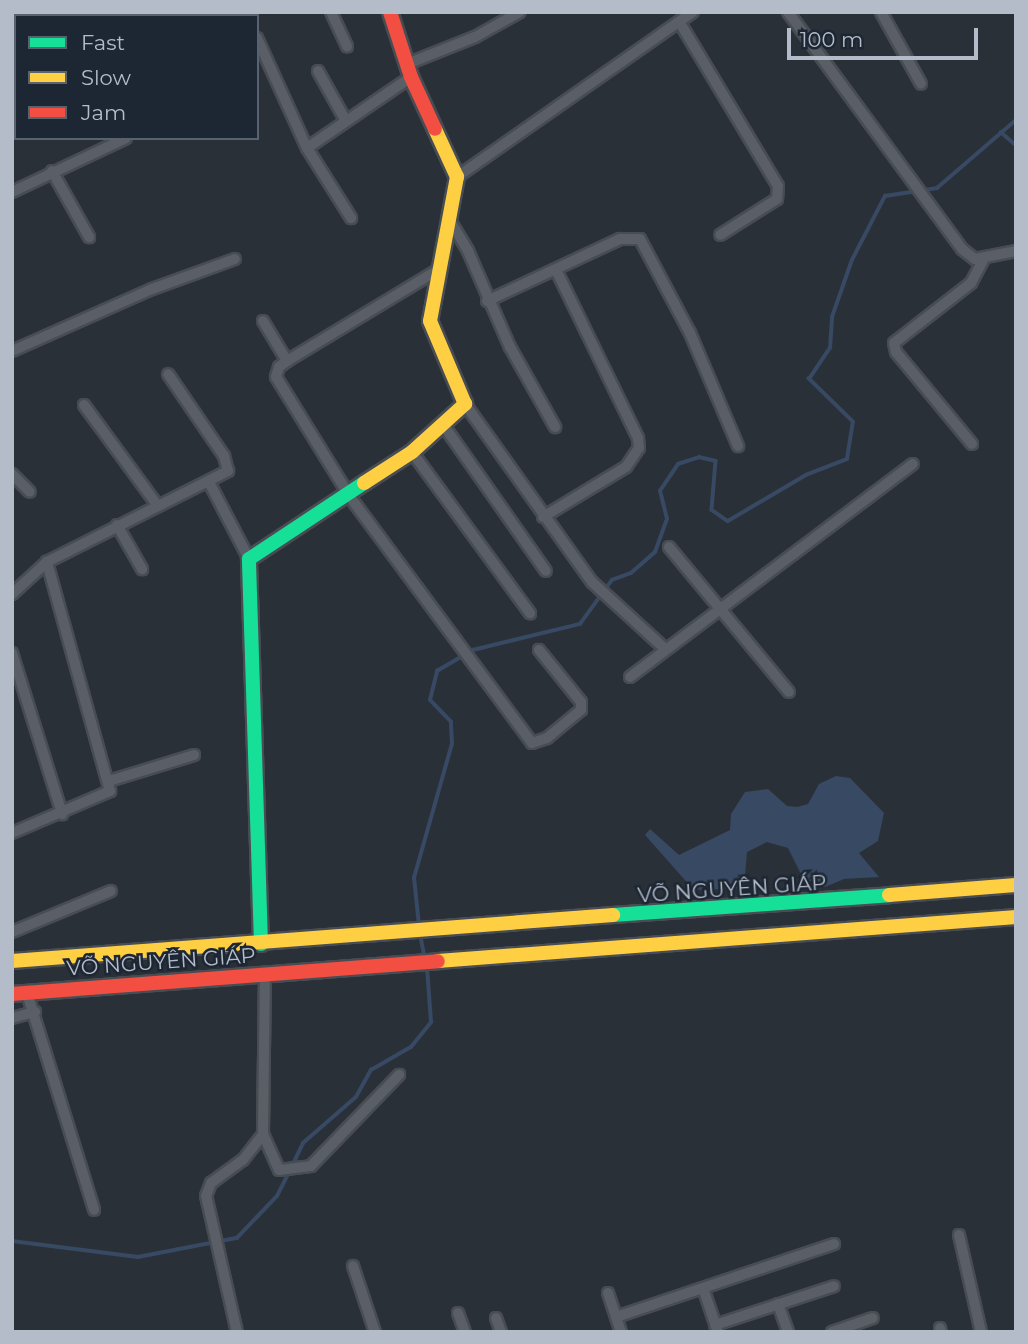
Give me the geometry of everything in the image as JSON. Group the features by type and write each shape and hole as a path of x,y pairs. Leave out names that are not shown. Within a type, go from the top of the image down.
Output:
{"main road":[{"path":"261,944 249,559 350,496 412,452 444,426 465,404 430,321 452,224 457,177 409,71 390,12"},
{"name":"VÕ NGUYÊN GIÁP","path":"12,961 450,930 1016,885"},
{"name":"VÕ NGUYÊN GIÁP","path":"19,993 1016,917"}],"street":[{"path":"331,12 346,47"},
{"path":"307,148 409,71 520,12"},
{"path":"457,177 694,12"},
{"path":"788,12 962,250 975,259 1016,251"},
{"path":"881,12 921,85"},
{"path":"680,23 778,186 777,199 720,235"},
{"path":"259,42 307,148 351,218"},
{"path":"318,71 346,121"},
{"path":"12,192 120,140"},
{"path":"52,171 89,237"},
{"path":"452,224 468,251 487,301 555,427"},
{"path":"487,301 621,239 640,239 690,333 738,446"},
{"path":"12,351 152,289 235,259"},
{"path":"972,444 896,352 894,343 971,283 984,259"},
{"path":"442,268 287,361 276,377 350,496 532,743 547,738 581,710 581,702 539,650"},
{"path":"543,517 626,467 639,448 638,438 556,270"},
{"path":"262,321 287,361"},
{"path":"12,594 47,562 117,525 224,477 227,463 168,374"},
{"path":"465,404 543,517 592,582 611,596 664,648"},
{"path":"84,405 158,506"},
{"path":"444,426 546,571"},
{"path":"412,452 530,613"},
{"path":"630,677 717,608 913,464"},
{"path":"12,474 30,492"},
{"path":"210,484 249,559"},
{"path":"117,525 142,569"},
{"path":"669,547 789,692"},
{"path":"12,833 106,795 109,781 47,562"},
{"path":"12,653 62,814"},
{"path":"109,781 194,755"},
{"path":"12,932 111,891"},
{"path":"265,976 263,1134 279,1170 300,1170 326,1153 399,1075"},
{"path":"19,993 35,1012 94,1210"},
{"path":"12,1018 35,1012"},
{"path":"237,1332 212,1235 207,1189 243,1160 263,1134"},
{"path":"959,1235 981,1332"},
{"path":"616,1317 834,1244"},
{"path":"353,1266 375,1332"},
{"path":"703,1288 717,1328 834,1286"},
{"path":"608,1293 621,1332"},
{"path":"778,1304 788,1332"},
{"path":"458,1313 465,1332"},
{"path":"496,1318 501,1332"},
{"path":"832,1332 873,1318"}],"water":[{"path":"836,776 850,778 884,813 878,841 859,853 879,877 844,879 825,887 803,878 788,848 767,842 747,852 744,888 701,890 692,888 645,835 650,829 679,855 730,830 731,814 745,792 768,789 787,806 797,807 808,804 819,784"}],"waterway":[{"path":"419,926 414,878 452,744 451,722 430,700 437,671 473,650 580,624 612,580 631,573 655,552 667,519 660,491 678,464 699,457 716,461 712,510 728,521 806,475 847,459 853,422 809,379 830,348 832,317 852,260 885,196 937,188 1016,120"},
{"path":"1001,132 1016,145"},
{"path":"421,937 425,957"},
{"path":"292,1166 303,1143 356,1097 371,1070 411,1047 431,1022 427,968"},
{"path":"12,1241 138,1257 237,1238 277,1196 289,1172"}],"traffic: fast":[{"path":"261,944 249,559 364,483"},
{"path":"613,915 889,895"}],"traffic: slow":[{"path":"364,483 412,452 465,404 430,321 457,177 435,129"},
{"path":"889,895 1016,885"},
{"path":"12,961 613,915"},
{"path":"438,961 1016,917"}],"traffic: jam":[{"path":"390,12 411,77 435,129"},
{"path":"12,994 438,961"}]}
